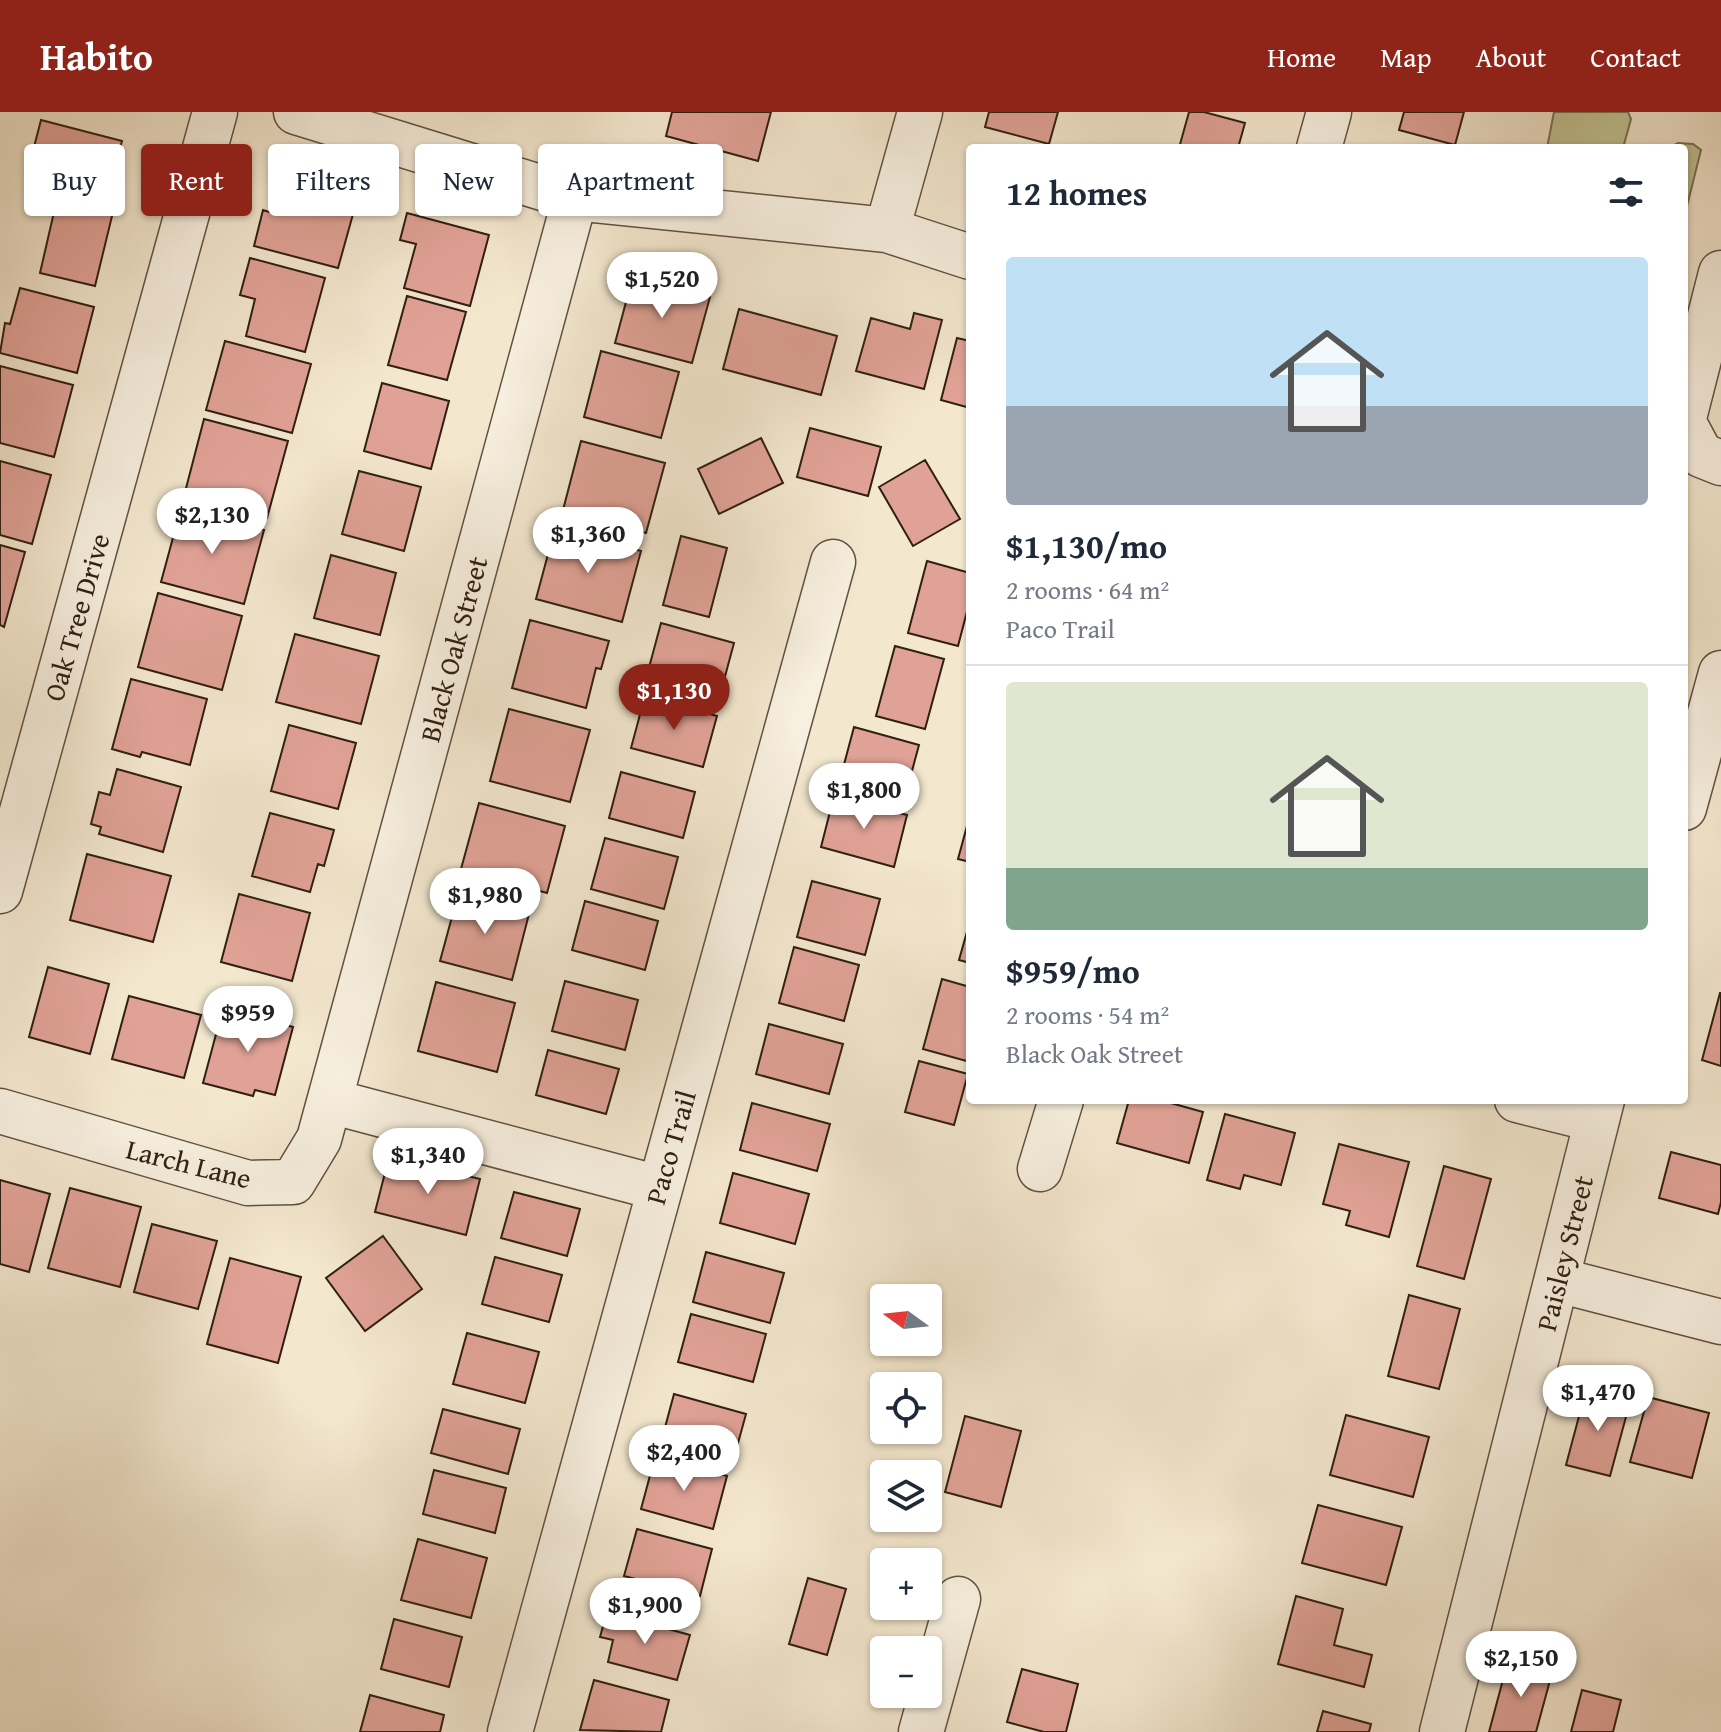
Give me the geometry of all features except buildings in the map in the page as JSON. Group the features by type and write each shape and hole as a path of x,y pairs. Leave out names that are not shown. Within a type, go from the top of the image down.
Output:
{"street":[{"name":"Oak Tree Drive","path":"0,891 215,112"},
{"path":"296,112 538,187"},
{"path":"887,230 920,112"},
{"path":"1320,144 1329,112"},
{"path":"723,213 887,230 966,256"},
{"name":"Black Oak Street","path":"330,1101 570,216"},
{"path":"1688,404 1721,273"},
{"path":"1688,428 1701,455 1721,463"},
{"name":"Paco Trail","path":"510,1732 833,562"},
{"path":"1688,779 1693,742 1721,673"},
{"path":"330,1101 659,1188"},
{"name":"Larch Lane","path":"0,1111 248,1183 293,1182 319,1139 330,1101"},
{"path":"1040,1169 1060,1104"},
{"path":"1550,1104 1599,1110"},
{"name":"Paisley Street","path":"1442,1732 1599,1110"},
{"path":"1558,1280 1721,1322"},
{"path":"921,1732 958,1599"}],"green space":[{"path":"1554,112 1628,112 1631,119 1624,144 1548,144"},
{"path":"1678,143 1693,144 1701,150 1688,202 1688,144"}]}
